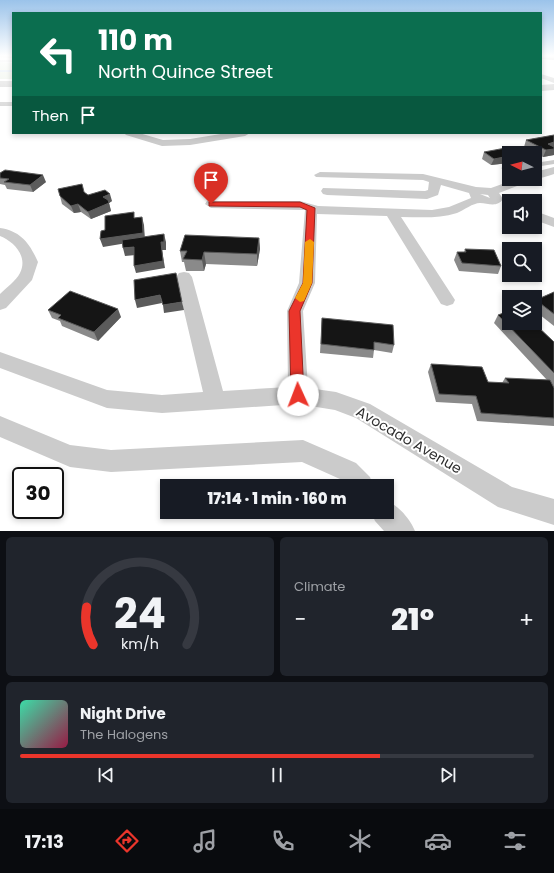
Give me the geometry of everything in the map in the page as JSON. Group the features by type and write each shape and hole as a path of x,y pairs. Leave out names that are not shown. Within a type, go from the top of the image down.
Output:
{"street":[{"path":"0,84 12,84"},
{"path":"542,88 554,87"},
{"path":"0,104 12,104"},
{"path":"132,134 162,143 190,142 239,134"},
{"path":"542,174 554,170"},
{"path":"320,175 423,177 442,181 478,195 488,201 513,186"},
{"path":"327,191 427,195 434,192 434,184 442,181"},
{"path":"211,204 300,205 318,210 432,214 452,210 478,195"},
{"path":"495,196 502,200"},
{"path":"298,395 294,311 307,283 311,208"},
{"path":"391,212 447,300"},
{"path":"542,218 554,223"},
{"path":"0,232 6,233 24,246 31,262 27,276 0,304"},
{"path":"184,277 215,400"},
{"name":"Avocado Avenue","path":"0,360 107,399 162,404 298,395 336,401 363,411 507,498 554,512"},
{"path":"0,426 70,456 111,461 304,451 348,470 355,479"},
{"path":"391,519 402,531"}],"lane":[{"path":"542,164 554,162"}],"building":[{"path":"554,135 554,142 548,144 554,147 554,149 546,150 542,148 542,146 538,146 526,140"},
{"path":"502,149 502,157 494,159 484,152"},
{"path":"5,170 43,175 30,185 4,182 9,179 0,178 0,173"},
{"path":"82,184 84,192 88,195 105,190 110,194 103,197 108,200 109,203 88,212 78,204 71,206 60,196 58,189"},
{"path":"134,212 134,218 142,217 143,233 100,239 101,231 105,230 105,216"},
{"path":"164,234 164,242 161,242 163,261 134,266 134,247 123,248 122,240"},
{"path":"185,235 259,238 257,254 204,252 202,260 183,259 187,251 180,251"},
{"path":"465,249 494,250 501,266 462,263 457,252 466,252"},
{"path":"176,273 182,302 163,305 160,295 135,300 134,280"},
{"path":"70,291 118,309 94,332 58,318 61,315 48,310"},
{"path":"554,292 554,314 542,305 542,297"},
{"path":"502,314 502,319 498,315"},
{"path":"322,318 393,325 394,345 374,342 374,350 321,344"},
{"path":"512,330 541,330 554,342 554,373"},
{"path":"431,364 482,367 488,382 509,383 505,378 550,380 554,388 554,418 481,413 476,396 439,394"}],"slow traffic":[{"path":"300,298 307,283 310,242"}],"route":[{"path":"211,204 300,205 311,208 307,283 294,311 298,395"}]}
